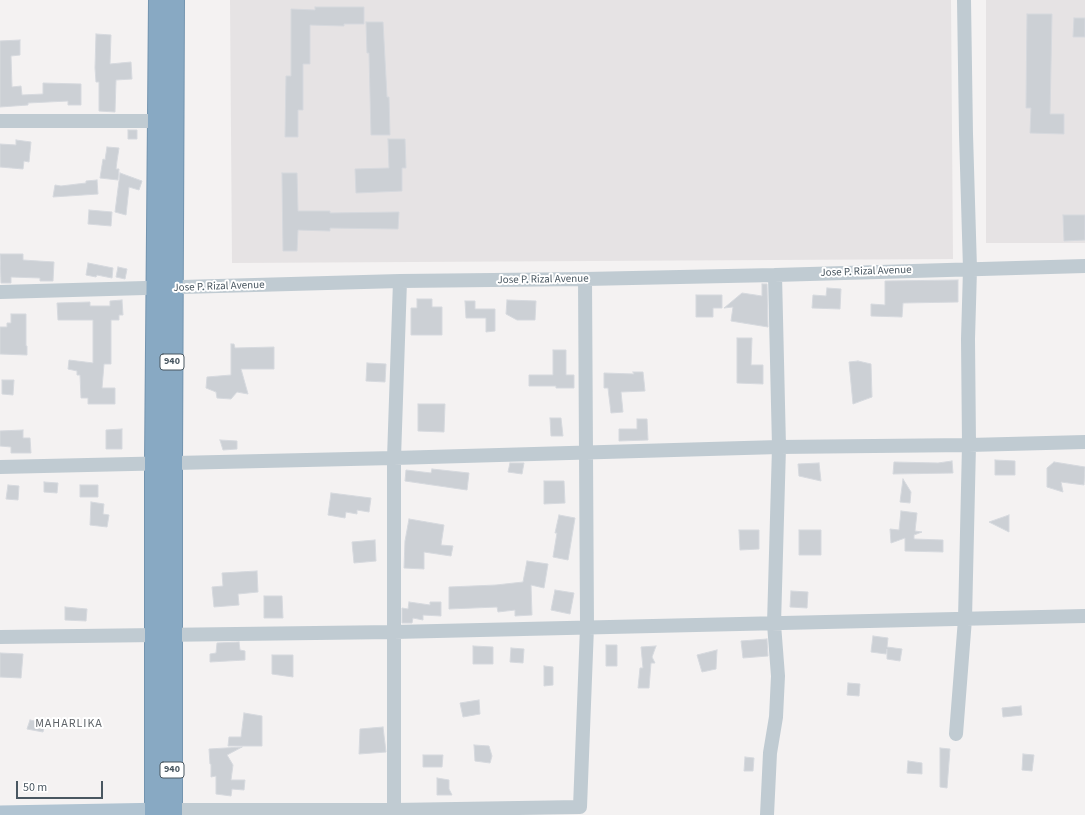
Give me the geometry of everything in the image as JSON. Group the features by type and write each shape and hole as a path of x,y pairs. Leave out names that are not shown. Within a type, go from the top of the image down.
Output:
{"highway":[{"name":"940","path":"159,0 165,121 163,462 164,813"},
{"name":"940","path":"165,121 174,0"}],"main road":[{"path":"6,814 164,813"}],"street":[{"path":"956,734 965,619 969,445 968,338 970,269 964,0"},
{"path":"0,121 165,121"},
{"name":"Jose P. Rizal Avenue","path":"0,292 400,281 775,275 1085,266"},
{"path":"767,815 770,753 776,717 778,676 774,624 779,447 775,275"},
{"path":"164,813 394,812 580,807 587,627 585,279"},
{"path":"394,812 394,458 400,281"},
{"path":"0,466 394,458 779,447 1085,442"},
{"path":"0,637 394,632 1085,616"}],"shaded area":[{"path":"230,0 951,0 953,259 232,263"},
{"path":"986,0 1085,0 1085,243 986,243"}],"building":[{"path":"315,7 364,7 364,24 344,24 344,26 310,25 310,64 303,64 303,110 298,110 298,137 285,137 286,76 291,76 291,9 315,10"},
{"path":"1027,14 1052,14 1050,114 1064,114 1064,134 1030,133 1031,108 1026,108"},
{"path":"1074,18 1085,18 1085,37 1073,37"},
{"path":"366,22 383,22 387,97 389,97 390,135 371,135 369,53 367,53"},
{"path":"96,34 111,35 110,64 131,62 132,79 116,80 115,112 99,111 99,82 96,82 95,68"},
{"path":"20,40 20,55 11,56 12,87 21,86 22,95 43,94 43,83 81,84 81,105 68,105 68,101 28,103 28,105 0,107 0,41"},
{"path":"128,130 137,130 137,139 128,139"},
{"path":"388,139 405,139 406,168 402,168 402,191 356,193 355,169 389,168"},
{"path":"16,140 31,142 29,162 24,161 23,169 0,167 0,144 16,145"},
{"path":"107,147 119,148 116,169 119,169 118,180 100,178 103,159 105,160"},
{"path":"120,173 142,181 139,190 129,187 126,215 115,212"},
{"path":"282,173 297,173 298,211 330,211 330,213 399,212 398,229 330,228 330,231 298,230 297,251 283,251"},
{"path":"97,180 98,194 53,197 55,185 61,186"},
{"path":"89,210 112,212 111,226 88,224"},
{"path":"1063,215 1085,215 1085,240 1064,241"},
{"path":"0,254 23,254 23,260 54,262 53,281 40,281 40,278 11,277 11,283 1,283"},
{"path":"88,263 113,268 112,278 97,275 96,277 86,275"},
{"path":"118,267 127,269 125,279 116,277"},
{"path":"958,280 958,302 903,303 902,317 871,316 871,304 885,305 885,281"},
{"path":"762,284 767,284 768,327 731,321 733,307 724,308 742,293 762,296"},
{"path":"827,288 841,289 840,309 812,308 813,295 826,296"},
{"path":"696,295 722,295 722,308 713,308 713,317 696,317"},
{"path":"417,299 432,299 432,307 442,307 442,335 411,335 411,308 417,308"},
{"path":"122,300 123,315 119,315 119,320 111,320 111,364 104,364 102,388 115,388 115,404 88,404 88,398 81,398 80,375 77,375 77,371 68,369 69,360 93,363 93,320 58,320 57,303 90,302 90,306 110,306 110,301"},
{"path":"507,300 536,301 535,320 517,320 506,314"},
{"path":"465,301 475,301 475,309 495,309 495,331 486,332 486,318 466,318"},
{"path":"11,314 26,314 27,355 0,354 0,327 7,327 7,323 11,323"},
{"path":"737,338 752,338 751,365 763,365 763,384 737,383"},
{"path":"231,344 234,344 235,348 274,347 274,369 241,369 248,394 237,392 231,399 217,398 216,392 206,388 207,377 231,375"},
{"path":"553,350 566,350 566,375 574,375 574,388 529,386 529,375 553,375"},
{"path":"858,361 871,364 872,397 853,404 849,362"},
{"path":"367,363 386,364 385,382 366,381"},
{"path":"633,372 643,372 645,391 621,392 623,412 611,413 608,388 604,388 604,373 634,374"},
{"path":"2,380 14,380 13,395 2,394"},
{"path":"418,404 445,404 444,432 418,431"},
{"path":"550,418 561,418 563,436 551,436"},
{"path":"637,419 647,419 648,440 619,441 619,429 637,429"},
{"path":"122,429 122,449 106,449 106,430"},
{"path":"23,430 23,438 30,438 31,453 11,453 11,447 0,446 0,431"},
{"path":"220,440 237,441 237,449 223,450"},
{"path":"995,460 1015,461 1015,475 995,475"},
{"path":"952,461 953,473 893,474 894,462 938,463"},
{"path":"1054,462 1085,467 1084,485 1061,482 1063,492 1047,487 1047,468"},
{"path":"510,463 524,463 522,474 508,472"},
{"path":"819,463 821,481 799,476 798,464"},
{"path":"432,469 469,473 467,490 405,481 406,470 431,473"},
{"path":"903,479 911,492 910,503 900,502"},
{"path":"544,481 564,481 565,503 544,504"},
{"path":"44,482 58,483 57,493 44,492"},
{"path":"8,485 19,486 18,500 6,499"},
{"path":"80,485 98,485 98,497 80,497"},
{"path":"331,493 371,498 369,512 357,510 357,514 346,512 345,518 328,515"},
{"path":"91,502 104,504 103,514 109,515 107,527 90,525"},
{"path":"901,511 917,513 915,531 922,532 914,535 914,539 943,540 943,552 905,551 905,538 891,543 890,529 899,530"},
{"path":"559,515 575,518 568,560 553,557 557,533 555,533"},
{"path":"1009,515 1009,532 989,522"},
{"path":"409,519 444,525 441,545 453,546 451,556 424,552 424,569 404,568 405,541"},
{"path":"739,530 759,530 759,549 740,550"},
{"path":"799,530 821,530 821,555 799,555"},
{"path":"375,540 376,561 354,563 352,542"},
{"path":"527,561 548,564 544,588 531,585 532,615 515,616 515,610 498,612 497,607 449,609 449,587 523,582"},
{"path":"257,571 258,592 238,594 239,605 214,607 212,587 223,586 222,573"},
{"path":"555,590 574,593 570,614 551,610"},
{"path":"791,591 808,592 807,608 790,607"},
{"path":"264,596 282,596 283,618 264,618"},
{"path":"409,602 430,605 430,602 441,602 441,616 423,615 423,620 413,618 412,623 402,623 402,608 408,609"},
{"path":"65,607 87,609 86,621 65,620"},
{"path":"873,636 888,638 887,647 902,649 900,661 887,659 887,649 886,654 871,652"},
{"path":"767,639 768,656 743,658 741,641"},
{"path":"239,642 240,650 245,651 245,660 210,662 210,654 216,653 217,643"},
{"path":"606,645 617,645 617,666 606,666"},
{"path":"473,646 493,647 493,664 473,664"},
{"path":"656,646 652,657 655,663 651,663 649,688 638,688 640,668 643,668 641,647"},
{"path":"511,648 524,649 523,663 510,662"},
{"path":"717,650 716,669 702,672 697,655"},
{"path":"0,653 23,654 21,678 0,677"},
{"path":"272,655 293,655 293,677 272,674"},
{"path":"544,666 553,667 553,685 544,686"},
{"path":"848,683 860,684 859,696 847,695"},
{"path":"479,700 480,714 463,717 460,703"},
{"path":"1021,706 1022,715 1003,717 1002,708"},
{"path":"244,713 262,716 262,746 228,746 229,737 241,737"},
{"path":"30,720 45,723 43,732 27,729"},
{"path":"383,727 386,752 359,754 360,729"},
{"path":"474,745 489,746 492,756 490,763 475,761"},
{"path":"242,747 227,755 233,765 231,780 245,780 244,790 232,789 231,796 216,794 216,776 211,777 209,749"},
{"path":"940,748 950,749 947,788 940,787"},
{"path":"1023,754 1034,755 1032,771 1022,770"},
{"path":"423,755 443,755 442,767 423,767"},
{"path":"745,757 754,758 753,771 744,771"},
{"path":"908,761 922,763 922,774 907,773"},
{"path":"437,778 449,780 449,789 452,795 437,795"}],"district":[{"name":"MAHARLIKA","path":"69,724"}]}
